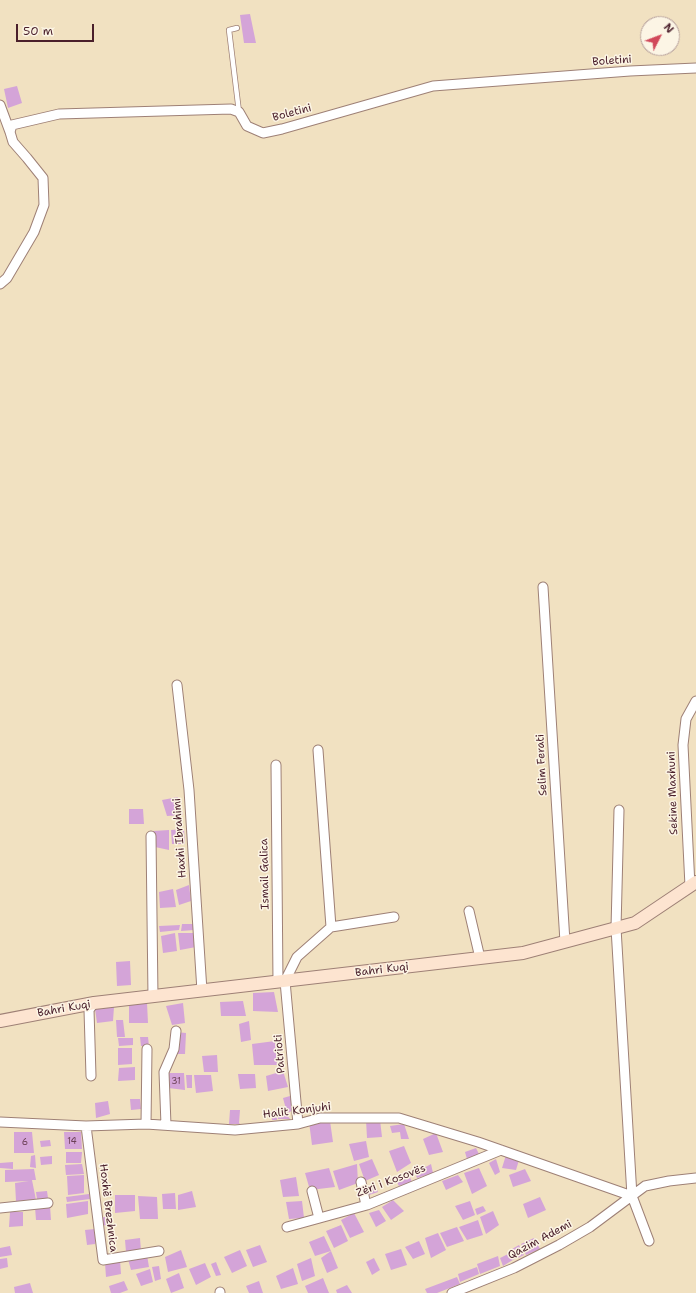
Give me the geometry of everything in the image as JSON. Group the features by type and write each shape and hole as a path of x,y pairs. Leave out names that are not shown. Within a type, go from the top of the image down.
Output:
{"street":[{"name":"Boletini","path":"239,112 247,126 263,133 433,86 630,71 696,68"},
{"path":"0,105 13,142 43,178 44,205 34,232 7,278 0,284"},
{"path":"10,132 12,125 59,114 224,109 231,109 239,112"},
{"name":"Selim Ferati","path":"543,587 565,942"},
{"name":"Haxhi Ibrahimi","path":"177,685 189,790 202,991"},
{"name":"Sekine Maxhuni","path":"693,884 683,746 686,719 696,701"},
{"path":"318,750 331,927"},
{"name":"Ismail Galica","path":"276,765 282,982"},
{"path":"619,810 616,928 632,1196 649,1241"},
{"path":"151,836 153,997"},
{"name":"Bahri Kuqi","path":"0,1021 94,1003 523,953 635,923 693,884"},
{"path":"469,911 480,958"},
{"path":"282,982 297,957 331,927 394,917"},
{"name":"Patrioti","path":"282,982 298,1124"},
{"path":"91,1076 89,1010 94,1003"},
{"path":"166,1125 164,1072 174,1049 176,1031"},
{"path":"146,1124 147,1050"},
{"name":"Halit Konjuhi","path":"0,1122 86,1126 146,1124 235,1130 298,1124 320,1118 399,1118 501,1150 632,1196"},
{"name":"Hoxhë Brezhnica","path":"86,1126 103,1260 159,1251"},
{"name":"Zëri i Kosovës","path":"287,1227 363,1206 501,1150"},
{"name":"Qazim Ademi","path":"452,1293 514,1268 559,1245 590,1227 645,1186 696,1178"},
{"path":"359,1183 363,1206"},
{"path":"312,1191 319,1218"},
{"path":"0,1208 48,1203"}],"lane":[{"path":"237,28 229,30 239,112"}],"building":[{"path":"250,14 256,43 244,43 240,15"},
{"path":"17,86 22,103 8,108 4,89"},
{"path":"178,797 183,815 167,816 162,800"},
{"path":"129,809 143,809 144,824 129,824"},
{"path":"184,829 185,844 172,844 171,830"},
{"path":"169,830 169,850 155,847 153,831"},
{"path":"189,885 191,901 179,905 176,890"},
{"path":"173,889 176,907 160,908 159,892"},
{"path":"182,924 194,924 194,930 181,931"},
{"path":"180,925 179,930 160,932 159,926"},
{"path":"175,933 177,951 163,953 161,936"},
{"path":"178,933 195,933 196,947 180,950"},
{"path":"130,961 131,985 117,986 116,962"},
{"path":"274,992 278,1012 253,1011 253,993"},
{"path":"243,1001 246,1016 221,1016 220,1002"},
{"path":"147,1003 148,1023 129,1023 129,1005"},
{"path":"183,1003 185,1023 172,1025 166,1006"},
{"path":"114,1007 113,1021 97,1023 95,1009"},
{"path":"116,1020 123,1020 125,1037 117,1037"},
{"path":"249,1021 251,1040 241,1042 239,1024"},
{"path":"176,1032 186,1033 185,1054 178,1054"},
{"path":"140,1037 148,1037 149,1046 141,1046"},
{"path":"118,1038 133,1038 133,1045 119,1046"},
{"path":"275,1041 277,1065 254,1065 252,1044"},
{"path":"118,1048 132,1048 132,1064 118,1065"},
{"path":"217,1055 218,1072 204,1072 202,1056"},
{"path":"135,1067 135,1080 118,1081 119,1068"},
{"path":"283,1071 288,1087 268,1091 266,1076"},
{"path":"169,1073 184,1073 185,1090 168,1088"},
{"path":"238,1074 255,1074 256,1088 240,1089"},
{"path":"186,1075 192,1075 192,1088 187,1088"},
{"path":"194,1075 211,1075 213,1091 196,1093"},
{"path":"290,1096 294,1110 287,1113 283,1098"},
{"path":"130,1099 140,1099 141,1109 131,1110"},
{"path":"108,1101 110,1114 96,1118 95,1103"},
{"path":"230,1110 240,1110 240,1124 229,1124"},
{"path":"277,1110 277,1120 272,1120 272,1111"},
{"path":"286,1114 290,1119 278,1119 278,1115"},
{"path":"366,1120 380,1120 382,1137 367,1138"},
{"path":"330,1121 333,1142 312,1145 309,1122"},
{"path":"404,1124 409,1139 401,1139 400,1132 392,1133 390,1126"},
{"path":"14,1132 32,1132 34,1153 14,1153"},
{"path":"64,1132 81,1132 82,1149 65,1149"},
{"path":"436,1133 443,1152 429,1155 423,1139"},
{"path":"50,1140 51,1146 41,1147 40,1141"},
{"path":"366,1141 369,1157 354,1161 349,1144"},
{"path":"404,1146 411,1163 397,1172 389,1151"},
{"path":"476,1148 479,1154 467,1159 465,1152"},
{"path":"66,1152 82,1152 81,1163 66,1163"},
{"path":"35,1155 36,1168 30,1167 31,1156"},
{"path":"506,1155 519,1160 516,1170 502,1168"},
{"path":"52,1156 52,1164 41,1165 40,1157"},
{"path":"372,1159 379,1175 365,1181 359,1164"},
{"path":"496,1159 500,1172 495,1175 489,1163"},
{"path":"13,1162 13,1169 0,1168 0,1163"},
{"path":"82,1164 84,1174 66,1175 65,1165"},
{"path":"357,1164 358,1183 339,1190 333,1171"},
{"path":"431,1164 433,1173 417,1178 415,1173"},
{"path":"329,1168 335,1187 310,1190 305,1173"},
{"path":"479,1168 487,1186 472,1194 464,1173"},
{"path":"34,1169 36,1180 32,1180 36,1200 16,1201 15,1183 29,1181 5,1182 5,1170"},
{"path":"525,1169 531,1181 513,1187 509,1175"},
{"path":"84,1175 84,1193 68,1195 67,1176"},
{"path":"409,1175 412,1182 399,1186 396,1181"},
{"path":"458,1175 463,1182 446,1190 442,1181"},
{"path":"296,1177 299,1196 283,1197 280,1180"},
{"path":"375,1185 378,1192 369,1195 366,1188"},
{"path":"47,1191 48,1198 37,1199 36,1192"},
{"path":"192,1191 196,1207 178,1210 178,1195"},
{"path":"175,1193 176,1209 163,1209 162,1194"},
{"path":"89,1194 90,1199 67,1202 66,1197"},
{"path":"115,1195 135,1195 135,1211 115,1213"},
{"path":"138,1196 157,1197 158,1219 140,1219"},
{"path":"540,1197 546,1210 528,1218 523,1204"},
{"path":"393,1200 404,1211 391,1220 382,1207"},
{"path":"88,1201 88,1214 67,1218 66,1204"},
{"path":"302,1201 304,1218 289,1219 286,1202"},
{"path":"470,1201 475,1215 463,1220 455,1206"},
{"path":"50,1206 51,1220 36,1220 35,1207"},
{"path":"483,1206 486,1211 477,1215 475,1209"},
{"path":"379,1210 386,1221 376,1227 369,1213"},
{"path":"493,1211 499,1225 486,1234 480,1217"},
{"path":"10,1212 23,1212 23,1226 9,1227"},
{"path":"354,1213 364,1232 350,1238 341,1220"},
{"path":"109,1216 112,1224 101,1226 100,1218"},
{"path":"478,1220 483,1235 467,1240 459,1227"},
{"path":"341,1225 348,1241 334,1248 326,1231"},
{"path":"457,1227 464,1241 447,1247 440,1233"},
{"path":"95,1229 95,1244 87,1245 85,1230"},
{"path":"438,1233 446,1250 431,1258 425,1238"},
{"path":"324,1236 331,1251 315,1256 309,1242"},
{"path":"140,1238 141,1251 126,1252 125,1240"},
{"path":"534,1238 540,1249 526,1255 521,1244"},
{"path":"419,1241 425,1254 413,1259 405,1247"},
{"path":"260,1245 267,1262 253,1267 246,1250"},
{"path":"519,1245 524,1255 518,1258 512,1249"},
{"path":"10,1246 12,1255 0,1257 0,1248"},
{"path":"401,1249 407,1265 391,1270 385,1254"},
{"path":"181,1250 187,1267 168,1272 165,1257"},
{"path":"240,1250 247,1266 232,1273 224,1257"},
{"path":"331,1251 338,1268 327,1273 321,1258"},
{"path":"512,1252 516,1258 503,1266 500,1258"},
{"path":"147,1255 149,1267 131,1270 128,1259"},
{"path":"498,1256 500,1266 480,1274 477,1264"},
{"path":"7,1258 8,1267 0,1269 0,1259"},
{"path":"311,1258 315,1276 302,1281 297,1264"},
{"path":"374,1258 380,1270 372,1275 366,1262"},
{"path":"120,1260 121,1274 106,1277 105,1263"},
{"path":"216,1262 221,1275 216,1276 211,1264"},
{"path":"205,1263 211,1277 196,1285 189,1269"},
{"path":"159,1266 161,1279 155,1281 152,1267"},
{"path":"477,1267 479,1274 460,1282 458,1274"},
{"path":"293,1268 298,1284 281,1289 276,1276"},
{"path":"150,1269 153,1282 141,1286 136,1274"},
{"path":"179,1273 184,1288 171,1293 166,1279"},
{"path":"457,1277 460,1284 437,1293 427,1293 425,1289"},
{"path":"323,1278 329,1293 308,1293 305,1286"},
{"path":"124,1281 128,1290 120,1293 111,1293 109,1286"},
{"path":"259,1281 263,1293 249,1293 246,1286"},
{"path":"30,1283 33,1293 15,1293 14,1287"},
{"path":"347,1285 352,1293 337,1293 336,1290"}]}
